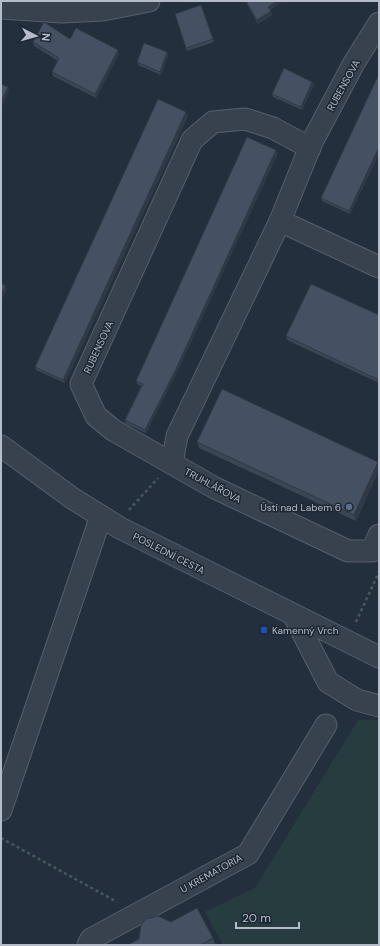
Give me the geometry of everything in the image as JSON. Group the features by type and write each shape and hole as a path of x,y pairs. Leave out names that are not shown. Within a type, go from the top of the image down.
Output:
{"street":[{"path":"1,8 62,12 103,10 149,1"},
{"name":"RUBENSOVA","path":"310,148 273,128 245,119 213,122 192,140 81,384 96,416 114,430 172,463 177,436 280,221 310,148 354,63 379,23"},
{"path":"280,221 379,266"},
{"name":"POSLEDNÍ CESTA","path":"1,446 72,498 108,521 294,616 379,657"},
{"name":"TRUHLÁŘOVA","path":"172,463 215,488 348,551 372,551 379,535"},
{"path":"1,810 108,521"},
{"path":"294,616 328,682 357,700 379,706"},
{"name":"U KREMATORIA","path":"88,945 91,939 248,854 326,725"}],"path":[{"path":"108,521 172,463"},
{"path":"1,838 138,913"}],"green space":[{"path":"358,720 379,720 379,945 223,945 205,912 255,888"}],"building":[{"path":"246,1 277,1 268,7 271,11 257,20"},
{"path":"201,5 213,39 186,48 175,14"},
{"path":"44,22 70,39 76,28 118,50 95,94 52,72 59,58 33,42"},
{"path":"144,43 167,52 160,72 137,62"},
{"path":"284,68 312,82 301,107 272,94"},
{"path":"379,74 379,147 349,211 321,198"},
{"path":"1,84 8,87 1,102"},
{"path":"158,99 186,112 63,380 35,367"},
{"path":"247,137 276,150 176,369 145,430 125,420 143,384 136,381"},
{"path":"1,283 5,286 1,294"},
{"path":"311,284 379,315 379,380 286,336"},
{"path":"222,389 378,462 354,515 197,442"},
{"path":"197,908 213,938 200,945 128,945 139,939 141,925 146,919 158,916 171,922"}],"place":[{"name":"Ústí nad Labem 6","path":"349,507"},
{"name":"Kamenný Vrch","path":"264,630"}]}
